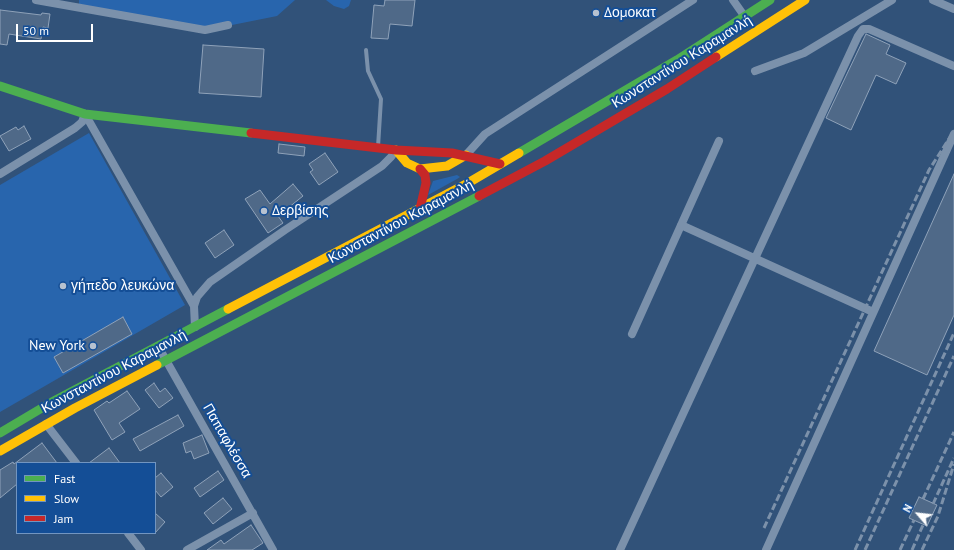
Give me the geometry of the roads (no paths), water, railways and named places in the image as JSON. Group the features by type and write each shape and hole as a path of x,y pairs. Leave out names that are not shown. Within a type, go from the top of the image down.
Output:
{"main road":[{"name":"Κωνσταντίνου Καραμανλή","path":"0,433 52,402 420,209 657,72 770,0"},
{"name":"Κωνσταντίνου Καραμανλή","path":"0,450 46,424 544,161 686,78 805,0"},
{"path":"0,86 85,114 396,150 452,152 500,164"},
{"path":"396,150 407,163 420,170 425,175 426,183 420,209"},
{"path":"420,170 447,166 466,155"}],"street":[{"path":"36,0 205,30 228,25"},
{"path":"466,155 485,134 692,0"},
{"path":"733,0 745,17"},
{"path":"755,71 804,53 892,0"},
{"path":"933,0 954,9"},
{"path":"620,550 862,29 869,29 954,66"},
{"path":"0,174 75,128 82,122 85,114"},
{"path":"85,114 194,306"},
{"path":"766,550 954,134"},
{"path":"632,334 719,141"},
{"path":"194,327 194,306 197,297 210,282 382,166 396,150"},
{"path":"681,226 873,312"},
{"name":"Παπαφλέσσα","path":"158,346 273,550"},
{"path":"46,424 75,462"},
{"path":"187,550 253,514"},
{"path":"129,534 141,550"}],"lane":[{"path":"366,50 368,71 381,99 378,148"}],"railway":[{"path":"764,528 929,170 954,131"},
{"path":"855,550 954,333"},
{"path":"865,550 954,356"},
{"path":"923,499 954,432"},
{"path":"933,504 954,458"},
{"path":"922,550 938,516 954,464"},
{"path":"900,550 914,520"},
{"path":"912,550 923,525"}],"place":[{"name":"Δομοκατ","path":"596,13"},
{"name":"Δερβίσης","path":"264,211"},
{"name":"γήπεδο λευκώνα","path":"63,286"},
{"name":"New York","path":"93,346"}]}
